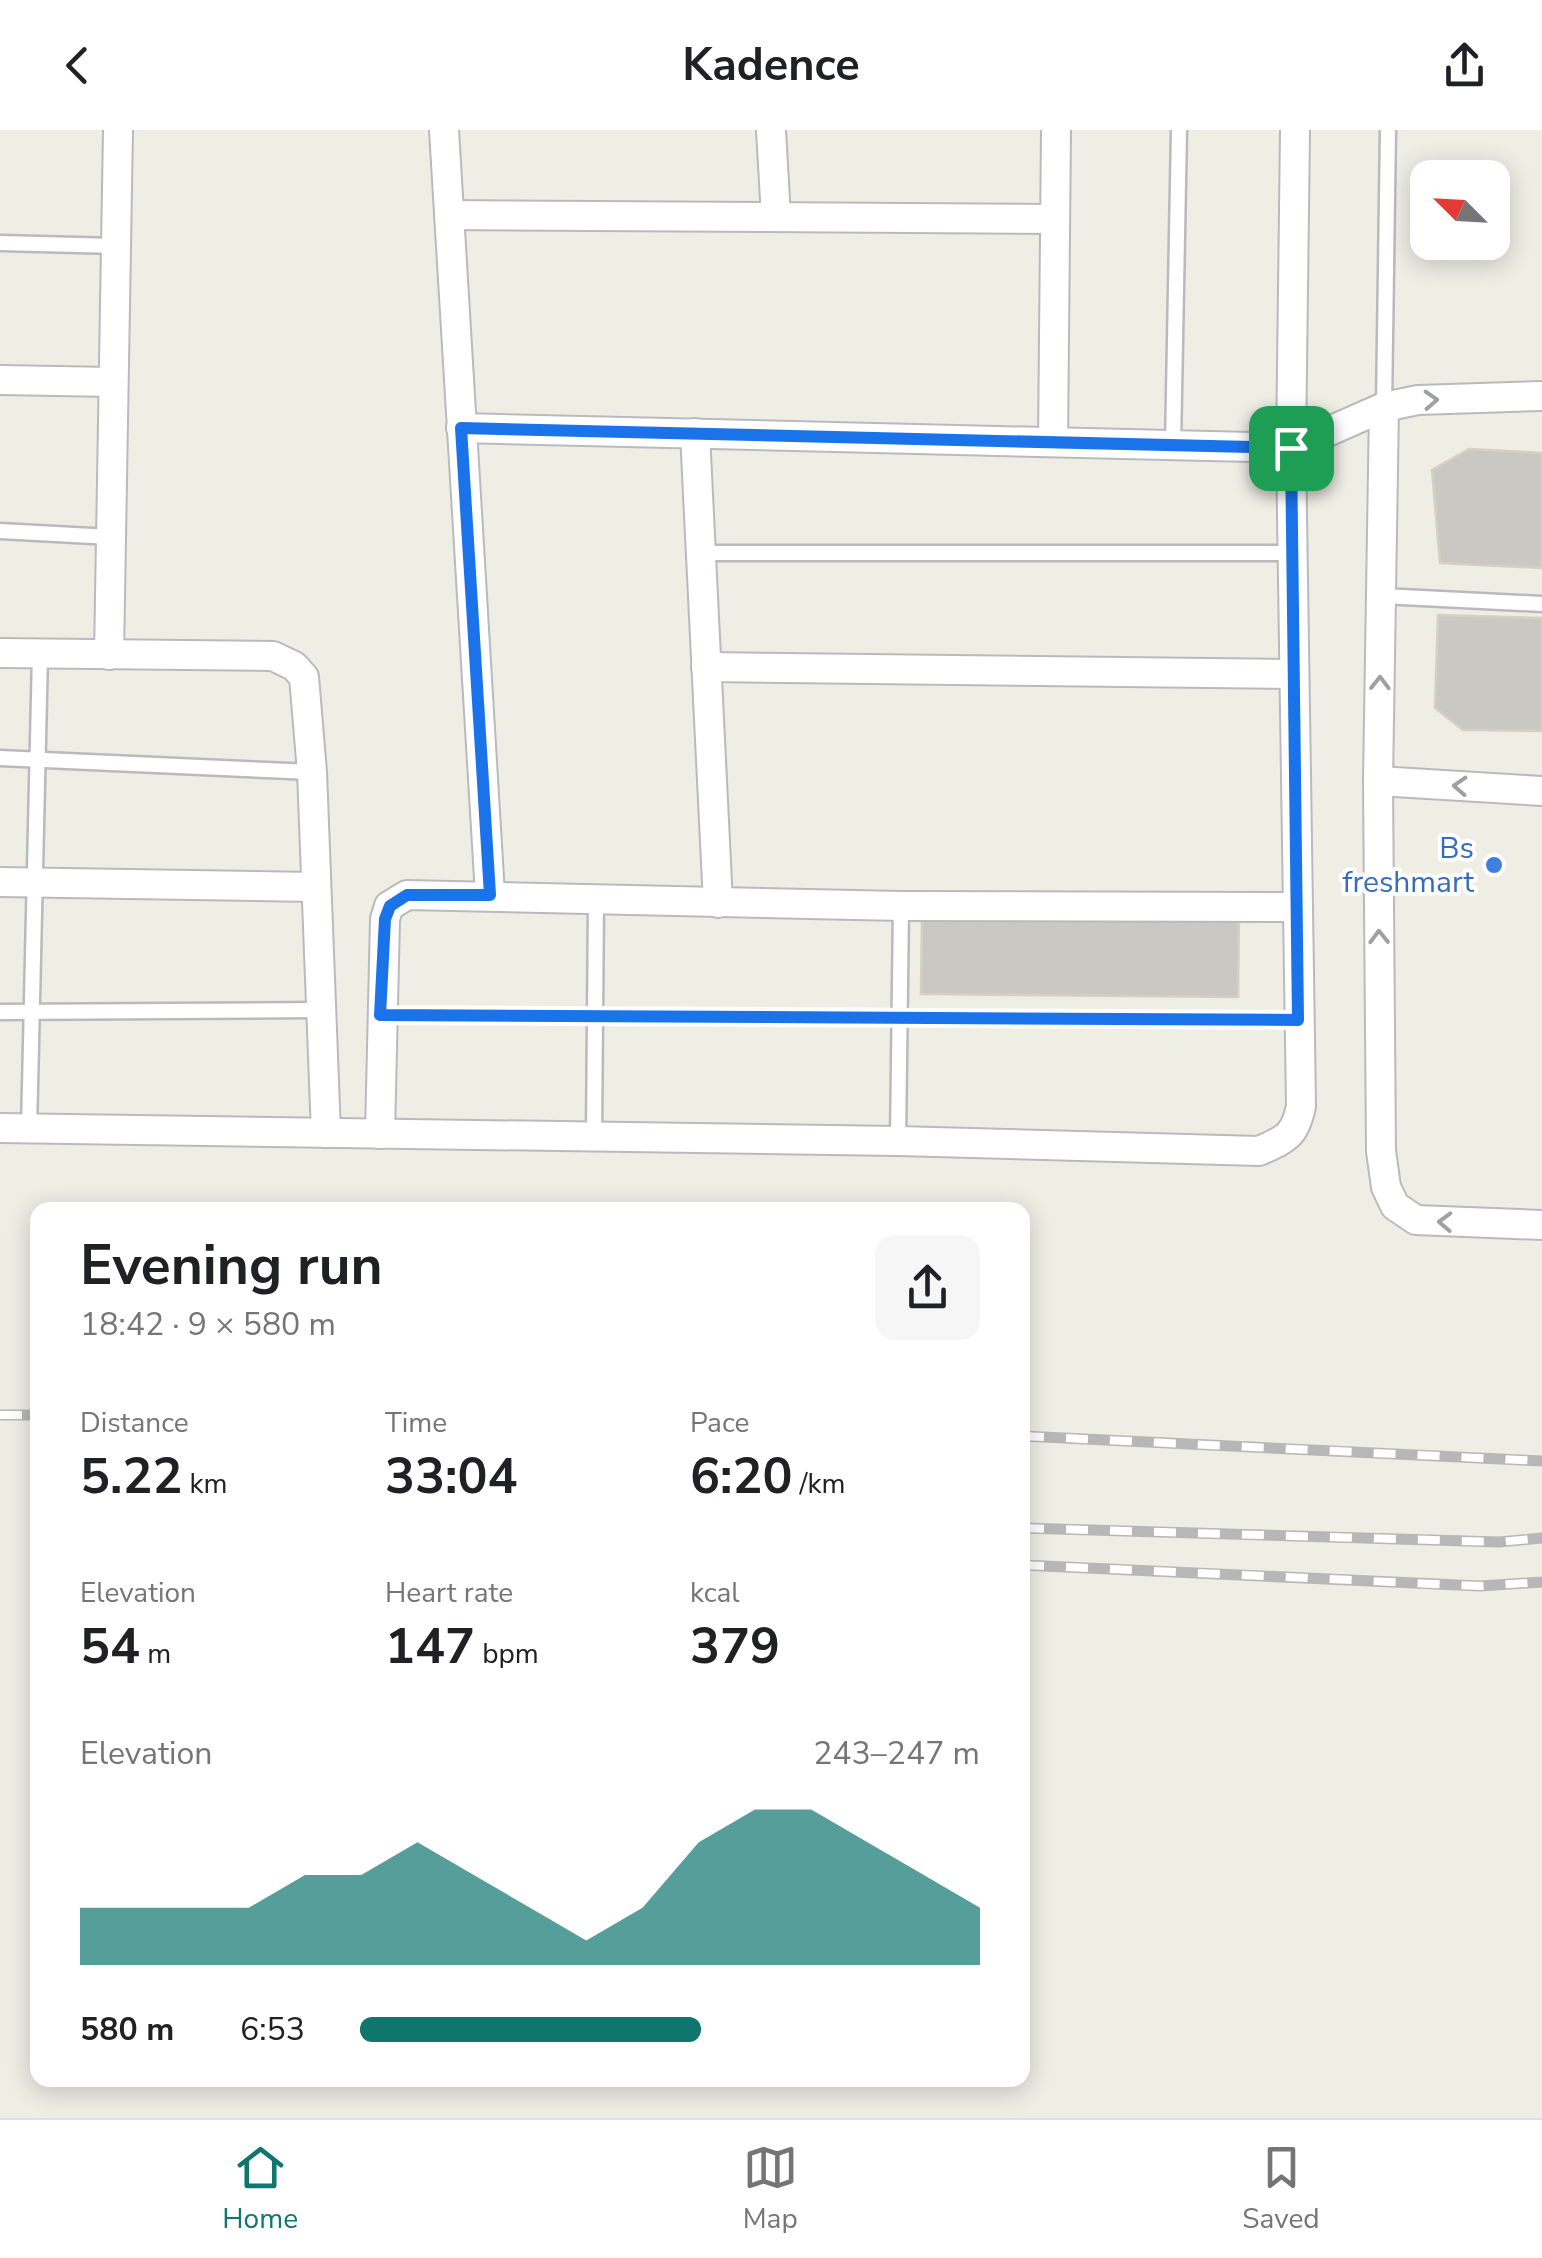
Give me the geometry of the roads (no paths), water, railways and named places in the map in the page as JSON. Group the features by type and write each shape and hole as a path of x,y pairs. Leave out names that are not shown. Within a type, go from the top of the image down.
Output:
{"street":[{"path":"109,656 118,130"},
{"path":"444,130 490,895"},
{"path":"771,130 776,217"},
{"path":"1053,442 1056,130"},
{"path":"0,1128 898,1141 1260,1151 1284,1140 1297,1126 1300,1106 1291,448 1295,130"},
{"path":"449,215 1055,218"},
{"path":"0,380 113,382"},
{"path":"461,428 1291,448 1384,407 1418,400 1542,396"},
{"path":"1384,407 1378,781 1381,1151 1386,1186 1395,1206 1416,1220 1542,1226"},
{"path":"695,434 718,903"},
{"path":"0,653 274,656 286,660 304,677 312,772 326,1133"},
{"path":"706,667 1294,674"},
{"path":"1378,781 1542,791"},
{"path":"0,882 315,887"},
{"path":"380,1134 385,919 390,906 407,895 901,906 1297,907"}],"lane":[{"path":"1172,446 1179,130"},
{"path":"1384,407 1388,130"},
{"path":"0,243 116,246"},
{"path":"0,531 111,537"},
{"path":"701,552 1293,552"},
{"path":"1382,596 1542,604"},
{"path":"29,1130 40,654"},
{"path":"0,758 312,772"},
{"path":"594,1137 596,900"},
{"path":"898,1141 901,906"},
{"path":"0,1012 320,1010"},
{"path":"380,1015 1298,1020"}],"railway":[{"path":"0,1415 30,1415"},
{"path":"1030,1436 1542,1461"},
{"path":"1030,1528 1499,1542 1542,1538"},
{"path":"1030,1565 1480,1586 1542,1582"}],"place":[{"name":"Bs freshmart","path":"1494,865"}]}
